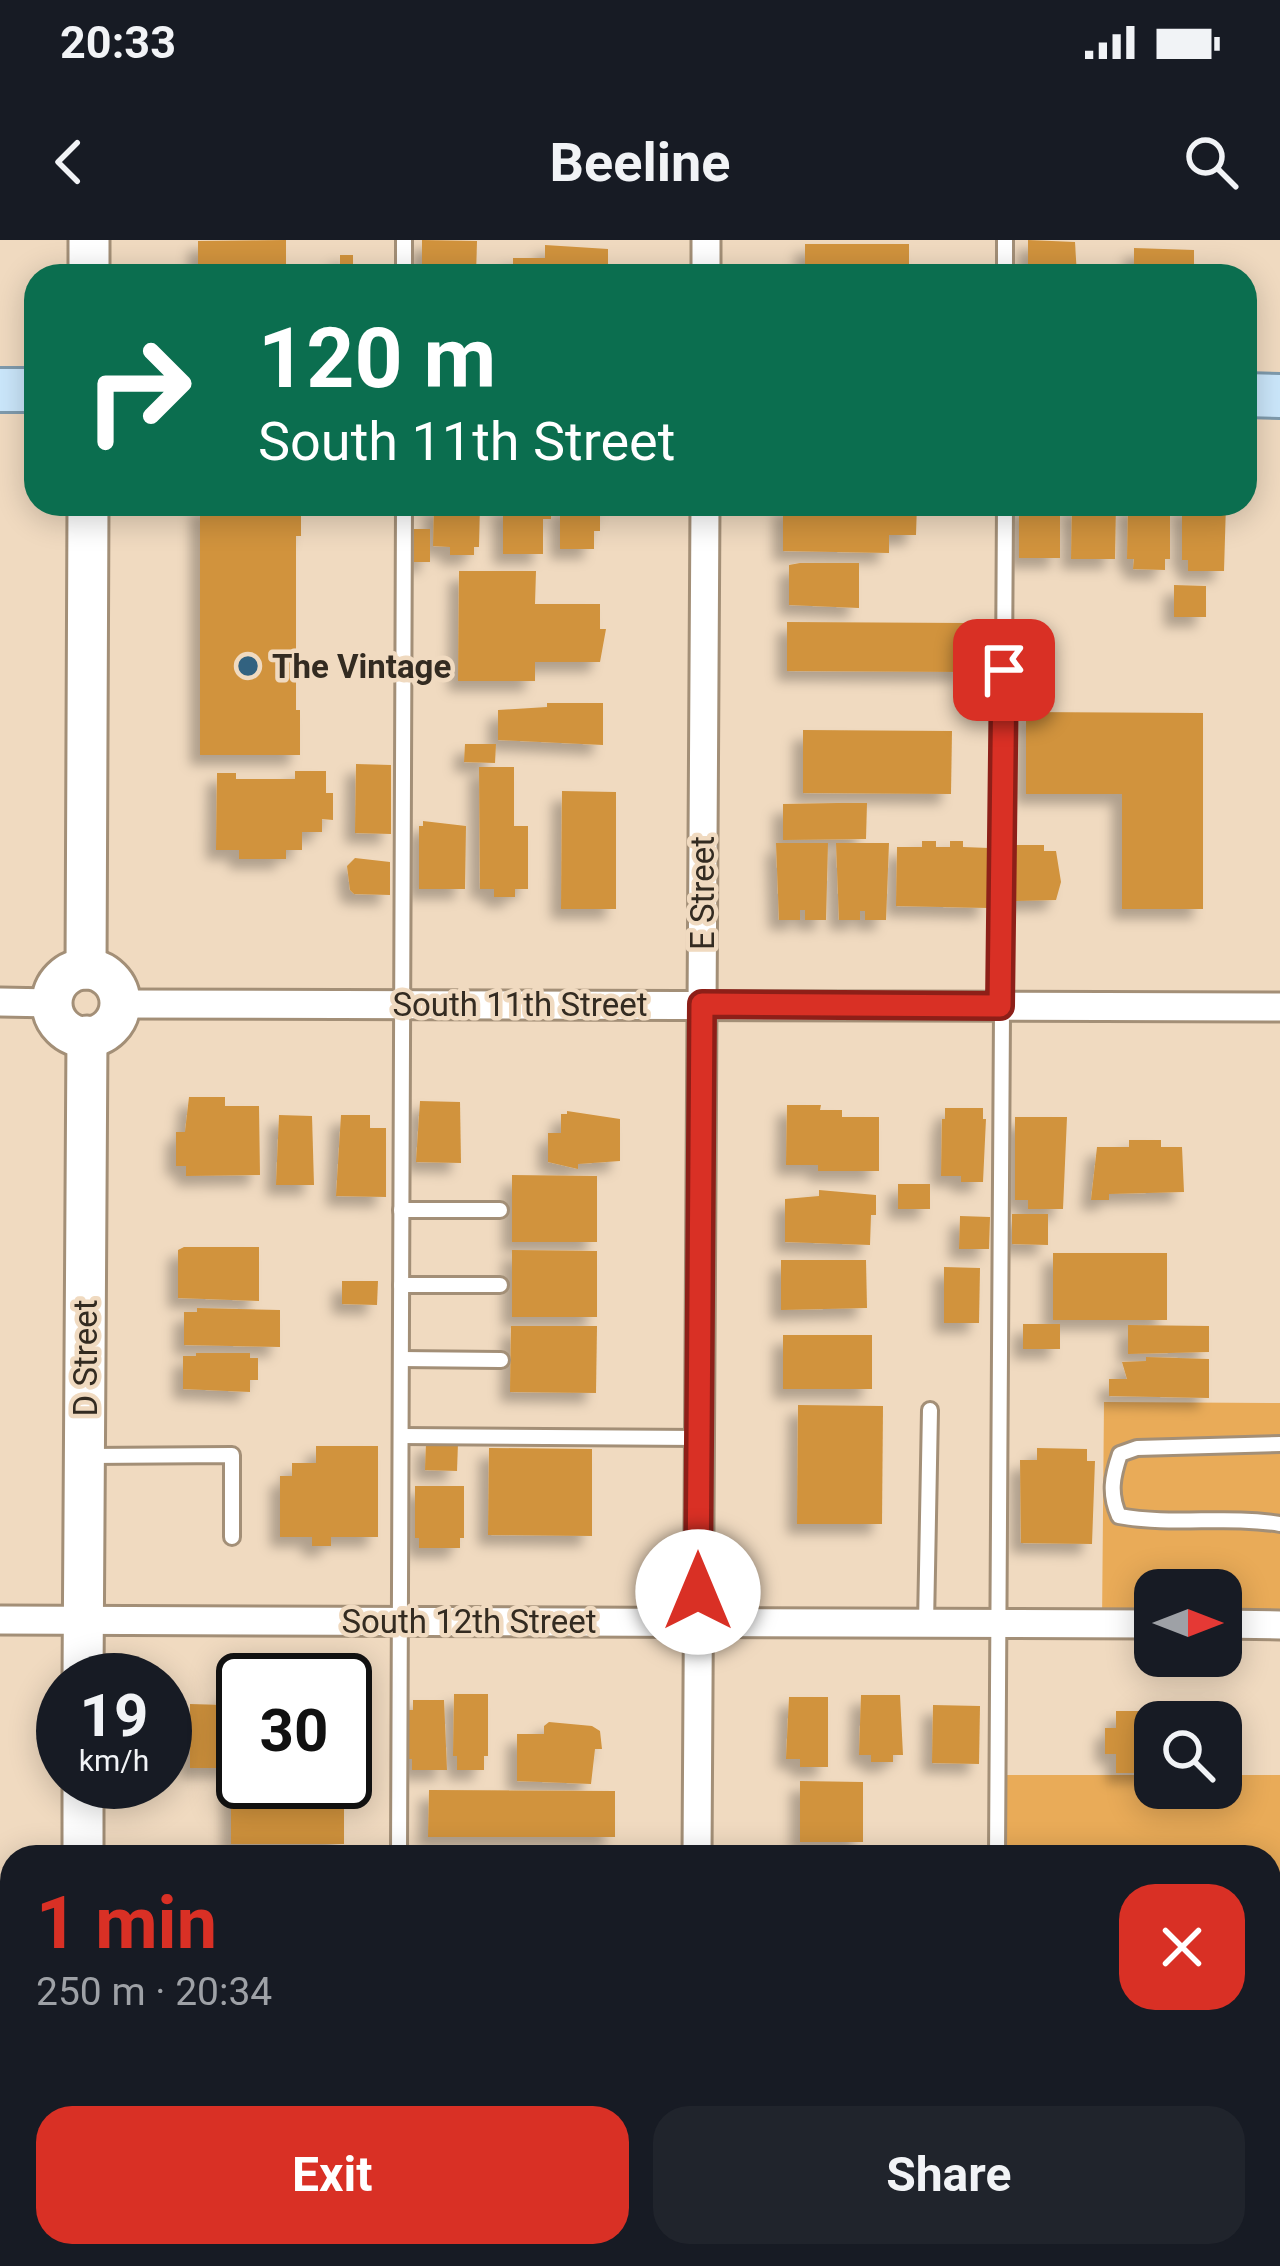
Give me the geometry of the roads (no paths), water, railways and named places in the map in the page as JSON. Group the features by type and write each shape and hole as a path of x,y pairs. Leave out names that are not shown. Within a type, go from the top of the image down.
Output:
{"street":[{"path":"86,969 88,516"},
{"name":"E Street","path":"697,1845 705,516"},
{"path":"86,969 113,982 120,1004 112,1024 88,1036 63,1027 52,1003 65,976 86,969"},
{"path":"0,1002 52,1003"},
{"name":"South 11th Street","path":"120,1004 1280,1007"},
{"name":"D Street","path":"83,1653 88,1036"},
{"name":"South 12th Street","path":"0,1620 1134,1624"},
{"path":"1242,1624 1280,1625"},
{"path":"82,1809 82,1845"}],"lane":[{"path":"399,1845 404,516"},
{"path":"998,1845 1005,516"},
{"path":"400,1210 500,1210"},
{"path":"400,1285 500,1285"},
{"path":"400,1359 501,1360"},
{"path":"926,1624 930,1410"},
{"path":"400,1436 699,1438"},
{"path":"1280,1444 1137,1448 1120,1454 1112,1500 1119,1516 1140,1520 1280,1523"},
{"path":"84,1456 232,1455 232,1537"}],"place":[{"name":"The Vintage","path":"248,666"}]}
